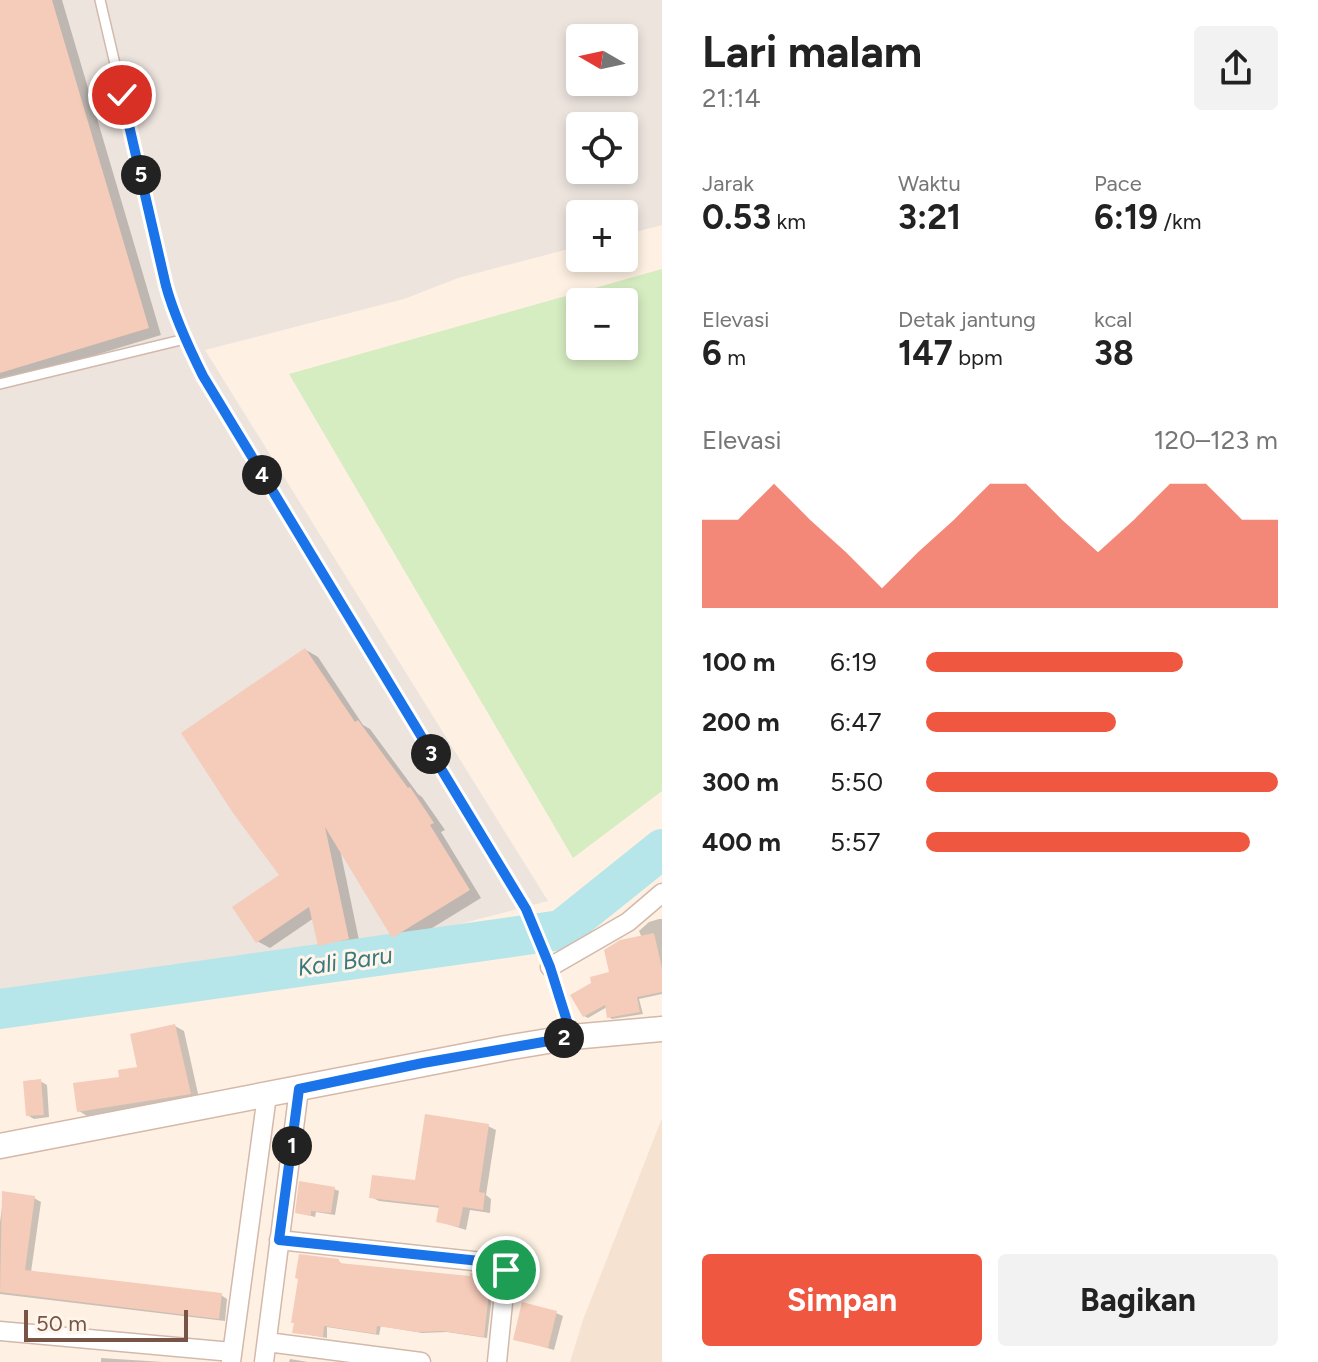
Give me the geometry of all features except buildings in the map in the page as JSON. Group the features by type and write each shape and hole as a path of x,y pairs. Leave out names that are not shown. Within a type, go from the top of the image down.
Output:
{"street":[{"path":"550,967 628,922 662,893"},
{"path":"0,1146 423,1063 572,1037 662,1029"},
{"path":"264,1362 299,1089"},
{"path":"0,1331 232,1357 267,1095"},
{"path":"279,1240 501,1264 506,1273 497,1362"},
{"path":"267,1342 421,1362"}],"lane":[{"path":"100,0 166,286 185,339 219,402 526,909 550,967 572,1037"},
{"path":"0,384 185,339"}],"shaded area":[{"path":"0,0 662,0 662,225 638,231 638,200 566,200 566,250 458,278 404,299 205,350 548,901 206,990 0,997"},
{"path":"662,1118 662,1362 570,1362 583,1320"}],"green space":[{"path":"662,269 662,791 573,858 289,374 566,296 566,360 638,360 638,288 595,288"}],"waterway":[{"name":"Kali Baru","path":"0,1009 561,930 662,849"}],"route":[{"path":"122,95 166,286 185,339 203,376 526,909 550,967 572,1037 299,1089 279,1240 499,1263 506,1270"}]}
